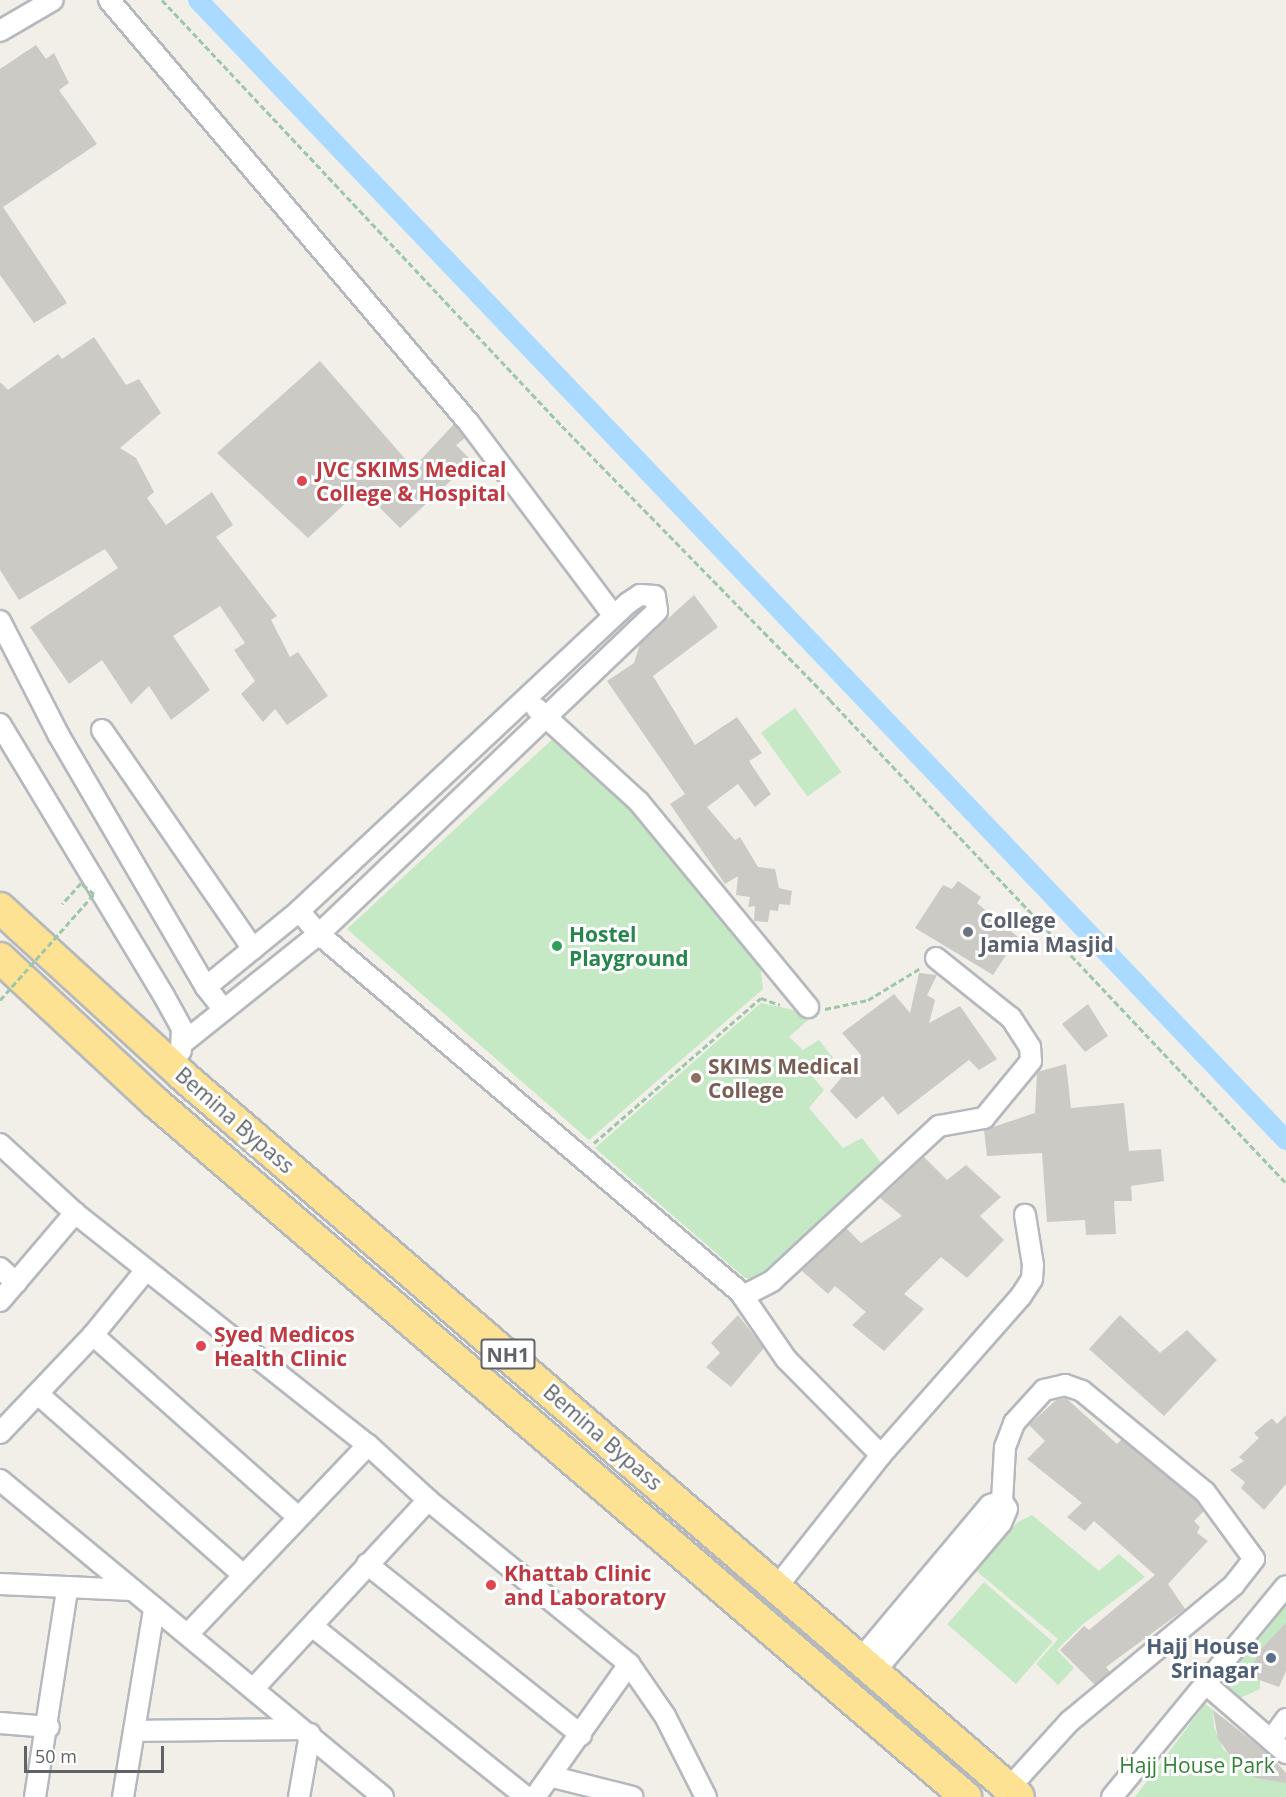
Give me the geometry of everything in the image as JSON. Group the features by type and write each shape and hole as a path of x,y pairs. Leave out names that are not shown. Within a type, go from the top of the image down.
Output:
{"highway":[{"name":"Bemina Bypass","path":"0,908 179,1054 776,1588 1014,1793"},
{"name":"Bemina Bypass","path":"0,958 156,1103 966,1797"}],"street":[{"path":"0,31 52,0"},
{"path":"109,0 469,423 614,616"},
{"path":"0,724 164,996 179,1054 224,1010 319,934 544,716 650,618 658,603 649,593 640,595 614,616 299,911 206,987"},
{"path":"0,621 20,652 48,717 206,987 224,1010"},
{"path":"526,698 639,802 808,1007"},
{"path":"102,730 253,949"},
{"path":"299,911 319,934 743,1296 786,1359 881,1455"},
{"path":"743,1296 772,1281 939,1126 984,1118 1031,1061 1030,1047 1011,1018 936,958"},
{"path":"0,1144 75,1213 368,1445 428,1500 630,1664 665,1716 705,1797 699,1797"},
{"path":"0,1301 75,1213"},
{"path":"776,1588 881,1455 1032,1279 1025,1215"},
{"path":"0,1268 16,1283"},
{"path":"0,1433 93,1335 146,1270"},
{"path":"93,1335 297,1516"},
{"path":"867,1666 990,1505 1002,1501 1005,1447 1014,1423 1044,1390 1056,1385 1074,1387 1205,1492 1254,1559 1246,1575 1070,1720 1014,1793"},
{"path":"38,1394 243,1575"},
{"path":"188,1634 297,1516 368,1445"},
{"path":"0,1480 154,1609 255,1687 383,1797"},
{"path":"255,1687 428,1500"},
{"path":"367,1564 581,1735"},
{"path":"0,1584 67,1590 132,1590"},
{"path":"1112,1797 1286,1586"},
{"path":"34,1797 49,1727 67,1590"},
{"path":"123,1797 137,1731 154,1609"},
{"path":"312,1626 526,1797"},
{"path":"535,1797 553,1777 630,1664"},
{"path":"1206,1684 1286,1753"},
{"path":"1271,1740 1286,1719"},
{"path":"0,1723 49,1727"},
{"path":"137,1731 304,1731"},
{"path":"299,1797 304,1731"},
{"path":"553,1777 633,1797"}],"path":[{"path":"162,0 562,426 830,700 1286,1183"},
{"path":"0,1000 93,894 81,883 62,904"},
{"path":"579,1156 761,998 789,1007 851,1007 936,958"}],"green space":[{"path":"795,708 841,772 807,797 761,733"},
{"name":"Hostel Playground","path":"558,734 625,799 760,963 763,989 589,1140 347,929"},
{"path":"761,1003 803,1012 808,1020 789,1037 803,1050 819,1040 833,1058 811,1075 824,1090 809,1108 843,1148 862,1138 882,1164 755,1279 745,1278 595,1148"},
{"path":"1032,1515 1099,1571 1119,1554 1145,1577 1083,1624 1057,1650 1074,1668 1058,1685 1036,1664 1058,1639 974,1569 1018,1522"},
{"path":"984,1582 1053,1642 1016,1684 947,1624"},
{"path":"1286,1603 1286,1624 1260,1650 1249,1676 1260,1680 1260,1689 1238,1699 1219,1685"},
{"name":"Hajj House Park","path":"1205,1704 1213,1710 1214,1727 1223,1749 1257,1778 1286,1782 1286,1797 1135,1797"}],"building":[{"path":"36,45 46,59 54,53 69,83 59,90 97,144 3,207 67,303 34,323 0,275 0,69"},
{"path":"94,337 126,385 139,379 161,413 120,448 136,458 154,492 147,498 166,525 212,492 233,525 216,537 277,616 271,620 290,657 298,652 328,696 287,725 275,709 263,722 241,694 255,681 234,650 245,643 220,606 173,636 210,690 171,720 149,686 131,704 102,660 69,684 30,627 118,568 105,549 19,600 0,570 0,382 8,390 58,354 62,359"},
{"path":"320,361 413,468 454,424 465,438 456,445 472,461 400,528 361,489 308,538 217,453"},
{"path":"694,595 718,627 653,676 695,745 737,717 762,753 749,761 771,794 755,807 738,784 707,807 735,840 740,837 758,867 775,869 779,888 792,891 790,905 779,904 778,911 770,910 768,922 754,921 755,906 748,907 750,897 736,895 738,876 725,884 670,804 685,794 607,681 634,663 640,644"},
{"name":"College Jamia Masjid","path":"958,881 981,897 977,903 1018,937 993,975 915,928 943,885 952,889"},
{"path":"919,973 937,975 927,995 935,1000 929,1023 960,1006 997,1059 979,1070 969,1060 898,1115 883,1096 856,1119 830,1091 861,1055 842,1033 894,994 910,1013"},
{"path":"1088,1004 1108,1036 1085,1052 1062,1024"},
{"path":"1066,1064 1071,1108 1124,1103 1129,1151 1161,1149 1164,1181 1131,1186 1132,1201 1114,1201 1116,1234 1086,1235 1085,1220 1047,1222 1042,1153 987,1156 984,1130 1035,1113 1037,1072"},
{"path":"924,1157 947,1180 966,1165 1001,1197 980,1216 1004,1240 967,1278 941,1257 904,1294 924,1309 884,1351 852,1325 866,1312 835,1286 828,1294 801,1270 846,1228 861,1243 902,1216 880,1198"},
{"path":"738,1315 764,1348 731,1387 706,1367 720,1353 711,1343"},
{"path":"1120,1315 1160,1353 1187,1330 1217,1360 1164,1416 1089,1349"},
{"path":"1066,1398 1117,1444 1122,1439 1196,1500 1204,1511 1194,1521 1200,1527 1197,1533 1208,1541 1168,1584 1185,1609 1106,1667 1110,1672 1095,1685 1060,1650 1084,1626 1089,1630 1155,1575 1094,1521 1085,1531 1067,1517 1082,1503 1027,1459 1045,1441 1029,1425 1056,1400"},
{"path":"1286,1415 1286,1484 1264,1510 1241,1488 1245,1482 1230,1470 1244,1461 1239,1457 1259,1438 1254,1433 1272,1418 1277,1424"},
{"name":"Hajj House Srinagar","path":"1286,1623 1286,1671 1279,1687 1248,1676 1260,1650"},
{"path":"1213,1710 1269,1754 1286,1773 1286,1783 1256,1778 1237,1765 1218,1739"}],"waterway":[{"path":"198,0 1286,1140"}],"place":[{"name":"JVC SKIMS Medical College & Hospital","path":"302,481"},
{"name":"College Jamia Masjid","path":"968,932"},
{"name":"Hostel Playground","path":"557,946"},
{"name":"SKIMS Medical College","path":"696,1078"},
{"name":"Syed Medicos Health Clinic","path":"201,1346"},
{"name":"Khattab Clinic and Laboratory","path":"491,1585"},
{"name":"Hajj House Srinagar","path":"1271,1658"}]}
